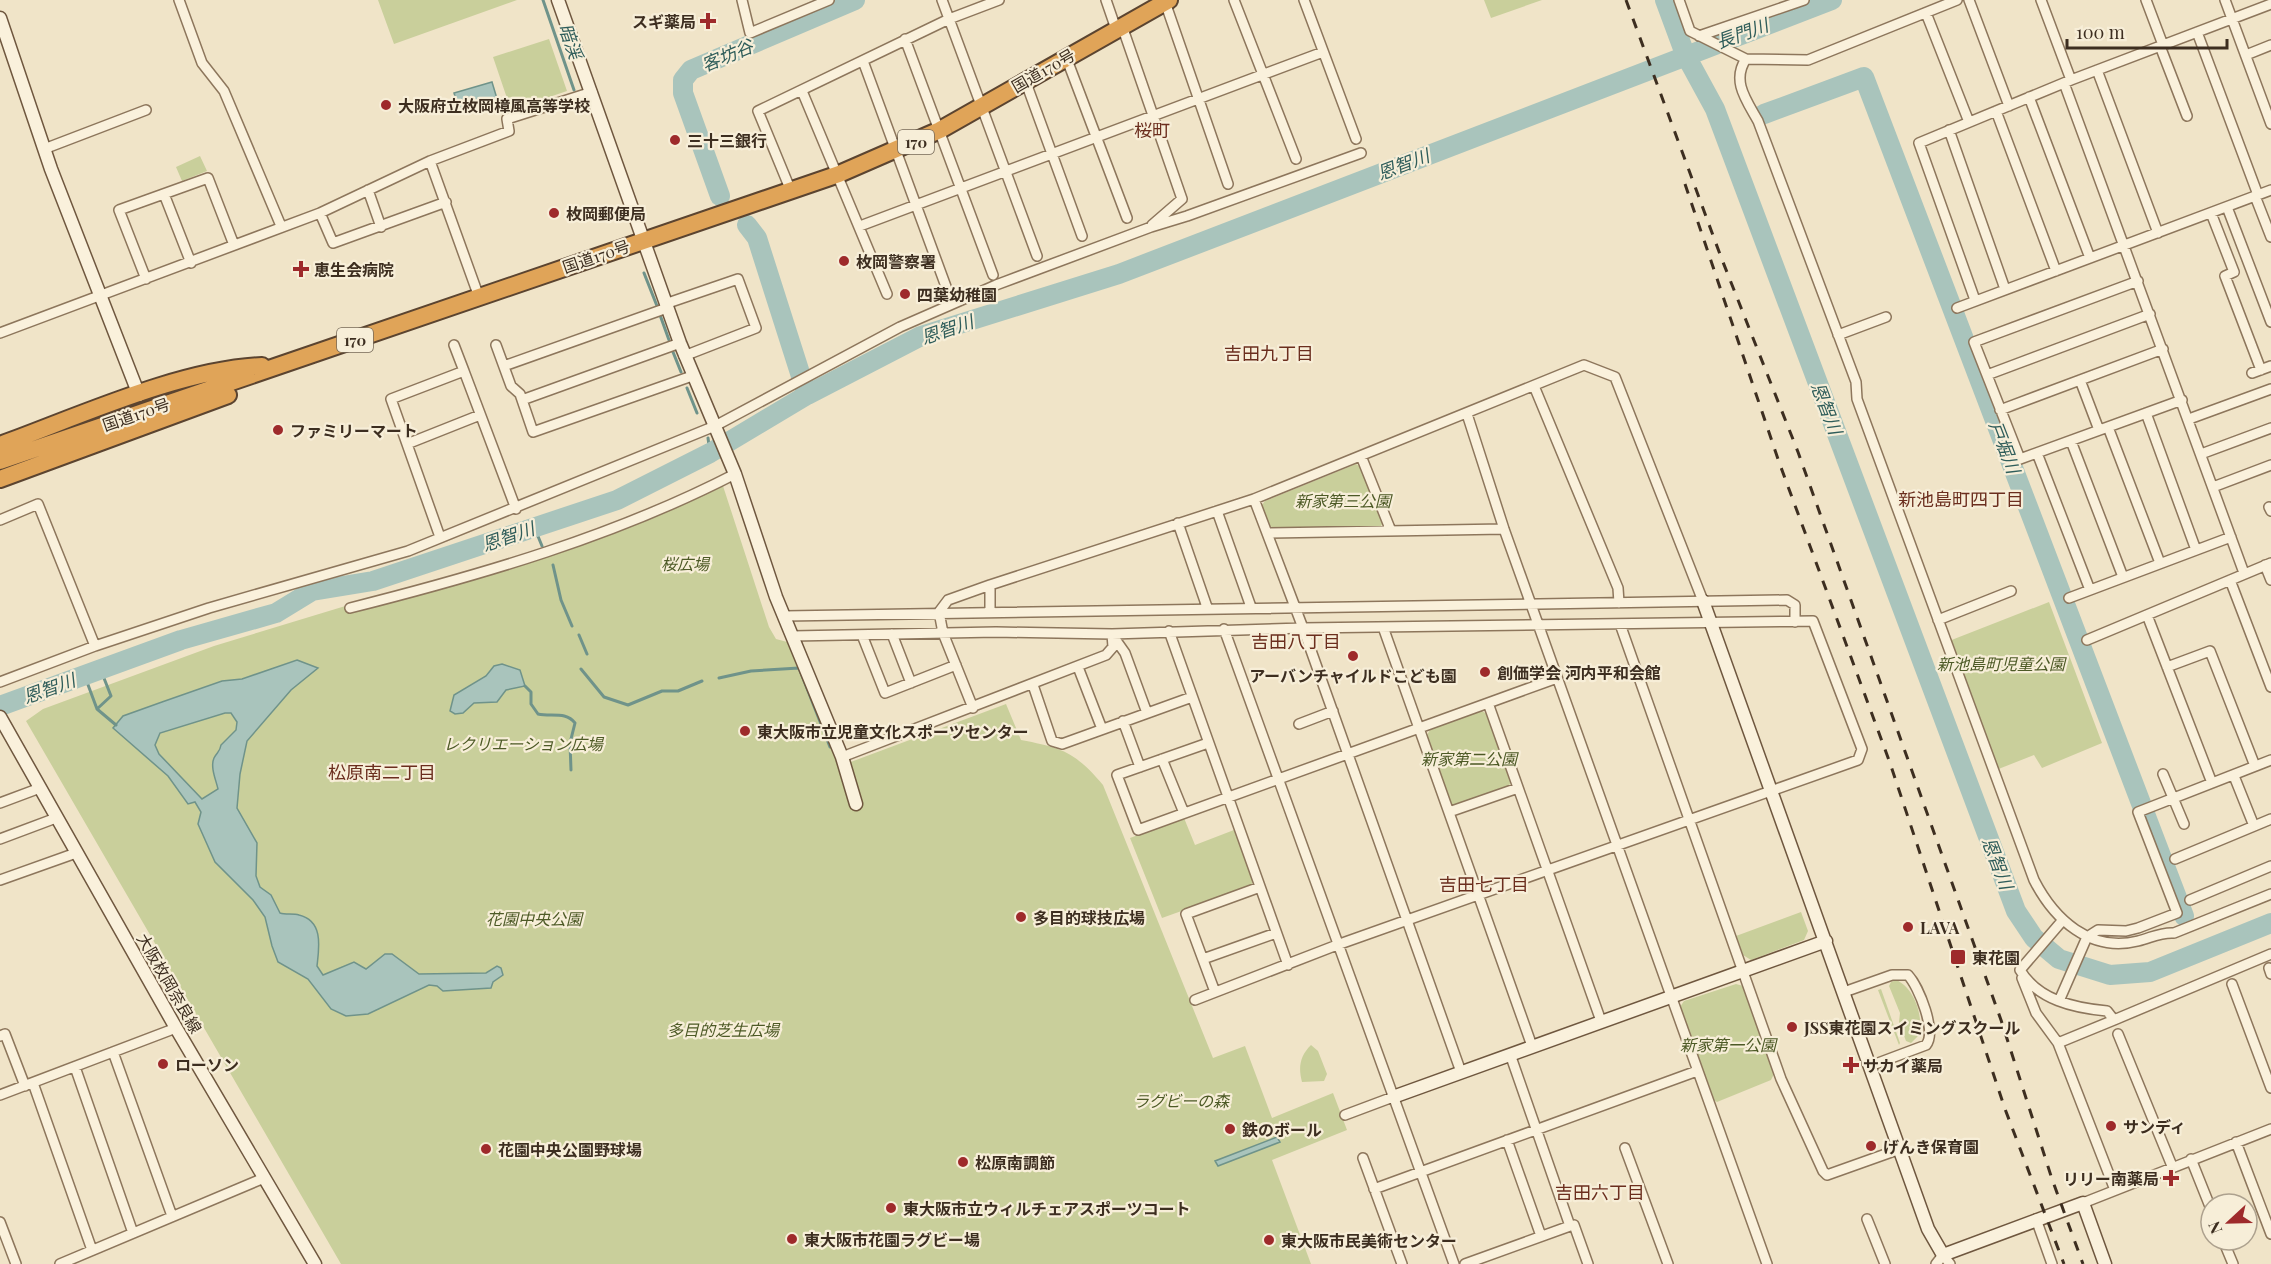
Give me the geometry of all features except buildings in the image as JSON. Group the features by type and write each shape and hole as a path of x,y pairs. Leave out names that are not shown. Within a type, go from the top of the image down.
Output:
{"highway":[{"name":"国道170号","path":"0,461 643,239 791,191 896,152 940,130 1167,1"},
{"name":"170","path":"0,446 139,395 230,367 280,365"},
{"name":"170","path":"0,479 240,390 280,365"}],"street":[{"path":"180,0 202,63 224,91 280,226"},
{"path":"558,0 684,356 734,471 776,597 842,757 856,804"},
{"path":"742,0 750,33 829,0"},
{"path":"942,0 1037,256"},
{"path":"791,191 758,111 905,39 996,0"},
{"path":"1106,0 1154,116 1182,199 1151,227"},
{"path":"1234,0 1296,159"},
{"path":"1304,0 1356,139"},
{"path":"1679,0 1690,31 1736,56 1746,59 1808,60 1957,0"},
{"path":"1702,38 1804,0"},
{"path":"1969,0 2009,106"},
{"path":"2041,0 2125,245 2244,573"},
{"path":"2146,0 2187,116"},
{"path":"2224,0 2271,124"},
{"path":"1167,1 1228,184"},
{"path":"1975,300 1918,143 2067,81 2271,4"},
{"path":"1926,13 1969,122"},
{"path":"0,18 44,149 139,395"},
{"path":"2197,32 2271,237"},
{"path":"905,39 993,275"},
{"path":"2246,55 2271,45"},
{"path":"860,226 1323,52"},
{"path":"1066,57 1127,218"},
{"path":"1746,59 1739,69 1739,81 1758,121 1856,382 1857,399 2034,880 2047,904 2062,921 2087,937 2116,943 2137,941 2161,932 2174,933 2271,894"},
{"path":"863,61 948,292"},
{"path":"2097,70 2158,233"},
{"path":"1025,80 1082,236"},
{"path":"802,91 839,174 887,294"},
{"path":"0,333 191,262 280,226 320,213 430,161 509,131 507,119 592,92"},
{"path":"2029,97 2090,258"},
{"path":"44,149 146,110"},
{"path":"1996,111 2056,271"},
{"path":"1949,130 2006,289"},
{"path":"0,682 96,646 209,608 408,551 715,428 807,374 900,327 952,304 1151,227 1361,153"},
{"path":"430,161 479,297"},
{"path":"146,279 119,210 208,178 234,245"},
{"path":"368,190 381,227"},
{"path":"1957,308 2271,190"},
{"path":"164,194 191,262"},
{"path":"320,213 333,243 446,202"},
{"path":"2227,207 2271,322"},
{"path":"2211,213 2234,272 2225,276 2256,371 2271,366"},
{"path":"504,366 738,279 756,328 684,356"},
{"path":"2138,281 1974,342 1986,375 2020,459 2182,400"},
{"path":"1986,375 2150,314"},
{"path":"1838,335 1886,317"},
{"path":"522,400 680,343"},
{"path":"454,345 516,508"},
{"path":"496,345 511,386 520,394 533,432 692,376"},
{"path":"2000,410 2163,349"},
{"path":"939,612 948,600 1254,499 1584,365 1615,376 1703,601 1773,791 1928,1229 1943,1261 2036,1219 2083,1203 2172,1166 2271,1129"},
{"path":"440,537 391,399 464,371"},
{"path":"2080,380 2160,563"},
{"path":"1534,386 1618,588 1619,603"},
{"path":"2189,419 2271,389"},
{"path":"2145,413 2196,550"},
{"path":"1467,414 1504,529 1767,1264"},
{"path":"407,444 480,415"},
{"path":"2201,454 2271,428"},
{"path":"2071,441 2123,577"},
{"path":"2037,453 2090,590"},
{"path":"1361,456 1391,531"},
{"path":"2213,487 2271,465"},
{"path":"350,608 467,576 592,536 678,502 734,471"},
{"path":"1254,499 1333,711 1461,1072"},
{"path":"0,520 38,504 96,646"},
{"path":"1217,511 1251,607"},
{"path":"1179,523 1207,607"},
{"path":"1267,533 1504,529"},
{"path":"2069,598 2231,537"},
{"path":"2087,640 2268,564 2271,580"},
{"path":"2229,580 2271,687"},
{"path":"990,585 990,611"},
{"path":"1938,620 2011,591"},
{"path":"785,616 1207,607 1787,600 1795,605 1794,621"},
{"path":"939,612 944,633 973,708"},
{"path":"2147,615 2212,783"},
{"path":"793,636 944,633 1112,634 1224,629 1813,621 1862,749 1858,760 1406,920 1195,1000"},
{"path":"1620,624 1781,1079 1823,1171 1827,1175 1900,1149"},
{"path":"1383,627 1532,1046"},
{"path":"1224,629 1454,1264"},
{"path":"1169,631 1288,965"},
{"path":"892,634 911,683"},
{"path":"842,757 1106,655 1113,647 1112,634"},
{"path":"1112,634 1125,653 1147,713"},
{"path":"862,635 885,693 956,665"},
{"path":"2167,668 2210,651 2255,766"},
{"path":"1078,666 1102,729"},
{"path":"1208,743 1117,775 1138,830 1557,678"},
{"path":"1033,685 1052,741 1062,744 1192,697"},
{"path":"1488,703 1601,1021"},
{"path":"1299,724 1333,711"},
{"path":"1123,721 1140,767"},
{"name":"大阪枚岡奈良線","path":"2,723 176,1028 315,1264"},
{"path":"1162,759 1184,813"},
{"path":"2059,1001 2087,937 2098,930 2126,932 2176,913 2138,812 2271,760"},
{"path":"2163,774 2184,824"},
{"path":"2234,776 2254,826"},
{"path":"0,804 40,788"},
{"path":"1449,812 1518,788"},
{"path":"0,839 56,818"},
{"path":"2175,859 2271,819"},
{"path":"0,880 76,853"},
{"path":"2190,900 2271,866"},
{"path":"1215,992 1186,914 1260,887"},
{"path":"2020,970 2062,921"},
{"path":"1203,959 1276,933"},
{"path":"1345,1115 1826,941"},
{"path":"2058,1043 2271,954"},
{"path":"2020,970 2036,991 2087,1009 2108,1011 2114,1020"},
{"path":"2020,970 2036,1013 2058,1043 2115,1190"},
{"path":"1844,992 1900,973 1908,975 1914,983 1931,1030 1931,1039 1926,1045 1870,1066"},
{"path":"2232,984 2271,1088"},
{"path":"0,1095 176,1028"},
{"path":"0,1036 5,1034 29,1084 92,1250"},
{"path":"2118,1034 2172,1166"},
{"path":"113,1052 172,1216"},
{"path":"1510,1054 1570,1226"},
{"path":"75,1067 134,1233"},
{"path":"1374,1189 1697,1071"},
{"path":"1507,1140 1541,1236"},
{"path":"2236,1142 2271,1234"},
{"path":"1625,1149 1668,1264"},
{"path":"1363,1158 1402,1264"},
{"path":"2191,1159 2204,1192"},
{"path":"60,1264 81,1260 92,1250 264,1178"},
{"path":"2083,1203 2105,1264"},
{"path":"1867,1219 1885,1264"},
{"path":"2036,1219 2052,1264"},
{"path":"0,1222 16,1264"},
{"path":"1465,1264 1574,1225 1588,1264"}],"green space":[{"path":"378,0 517,0 394,44"},
{"path":"1484,0 1542,0 1491,18"},
{"path":"549,39 567,91 511,110 493,57"},
{"path":"200,156 207,171 182,181 176,167"},
{"name":"新家第三公園","path":"1356,464 1363,469 1383,522 1380,528 1276,530 1264,522 1259,509 1265,501"},
{"name":"花園中央公園","path":"723,486 769,627 776,639 791,643 840,766 1006,704 1021,740 1067,753 1084,765 1103,785 1213,1058 1245,1046 1272,1118 1333,1093 1347,1130 1272,1160 1311,1264 341,1264 26,721 43,709 214,646 375,597 377,605 644,520"},
{"name":"新池島町児童公園","path":"2049,602 2102,743 2042,768 2034,755 1996,770 1949,641"},
{"name":"新家第二公園","path":"1480,710 1487,714 1512,780 1508,787 1457,806 1451,804 1426,737 1431,728"},
{"path":"1184,818 1195,845 1234,830 1254,880 1251,886 1162,918 1130,838"},
{"path":"1801,912 1808,931 1804,940 1751,960 1743,955 1736,936"},
{"path":"1896,980 1908,989 1919,1012 1920,1029 1918,1036 1911,1043 1906,1041 1899,1022 1900,1013 1889,986"},
{"name":"新家第一公園","path":"1736,984 1743,986 1775,1072 1771,1080 1717,1102 1712,1099 1680,1007 1684,1001"},
{"path":"1881,989 1900,1043 1899,1045 1878,990"},
{"path":"1311,1045 1318,1051 1327,1074 1324,1081 1302,1082 1301,1062 1304,1053"}],"water":[{"path":"492,82 498,102 460,113 454,93"},
{"path":"297,660 318,668 291,690 247,741 240,774 237,808 257,843 256,876 260,887 271,895 280,913 299,915 313,923 318,936 317,966 323,975 354,962 366,969 385,954 392,954 419,974 486,973 497,966 501,968 503,975 493,982 491,988 443,991 437,986 429,985 368,1014 346,1016 331,1009 308,979 278,962 265,917 253,900 215,862 198,824 201,812 195,802 188,804 168,776 113,728 123,716 222,681 242,679","holes":["231,713 237,722 236,730 221,745 213,762 218,789 202,799 159,754 155,745 160,733"]},
{"path":"502,664 520,670 525,686 506,690 497,702 474,703 463,713 455,714 450,711 454,695 486,676 494,666"},
{"path":"1277,1137 1280,1142 1218,1166 1215,1161"}],"waterway":[{"name":"暗渓","path":"543,0 574,90"},
{"name":"客坊谷","path":"720,196 683,93 683,80 691,70 855,0"},
{"name":"恩智川","path":"1665,0 1685,54 1715,109 2016,911 2034,938 2059,959 2110,975 2150,972 2271,923"},
{"name":"恩智川","path":"0,706 181,640 276,613 312,591 373,581 617,500 710,453 807,395 921,336 1119,274 1832,0"},
{"name":"戸堀川","path":"1764,114 1864,77 2184,916"},
{"name":"客坊谷","path":"747,225 757,238 807,395"},
{"name":"暗渓","path":"644,273 657,306"},
{"name":"暗渓","path":"660,315 669,340"},
{"name":"暗渓","path":"673,352 681,372"},
{"name":"暗渓","path":"687,388 697,413"},
{"name":"暗渓","path":"708,438 710,453"},
{"path":"535,529 542,546"},
{"path":"553,565 561,600 572,626"},
{"path":"579,635 587,654"},
{"path":"97,709 111,696 100,668"},
{"path":"719,678 751,671 799,668 830,747"},
{"path":"581,669 604,697 628,705 662,691 678,691 702,681"},
{"path":"84,674 97,709 116,725"},
{"path":"525,686 531,692 531,704 538,714 563,716 575,723 570,743 571,770"}],"railway":[{"path":"1626,0 1721,257 1798,452 2001,1020 2052,1179 2083,1264"},
{"path":"1685,184 1779,462 1890,763 2005,1109 2064,1264"}],"place":[{"name":"スギ薬局","path":"708,21"},
{"name":"大阪府立枚岡樟風高等学校","path":"386,105"},
{"name":"三十三銀行","path":"675,140"},
{"name":"枚岡郵便局","path":"554,213"},
{"name":"枚岡警察署","path":"844,261"},
{"name":"恵生会病院","path":"301,269"},
{"name":"四葉幼稚園","path":"905,294"},
{"name":"ファミリーマート","path":"278,430"},
{"name":"アーバンチャイルドこども園","path":"1353,656"},
{"name":"創価学会 河内平和会館","path":"1485,672"},
{"name":"東大阪市立児童文化スポーツセンター","path":"745,731"},
{"name":"多目的球技広場","path":"1021,917"},
{"name":"LAVA","path":"1908,927"},
{"name":"東花園","path":"1958,957"},
{"name":"JSS東花園スイミングスクール","path":"1792,1027"},
{"name":"ローソン","path":"163,1064"},
{"name":"サカイ薬局","path":"1851,1065"},
{"name":"サンディ","path":"2111,1126"},
{"name":"鉄のボール","path":"1230,1129"},
{"name":"げんき保育園","path":"1871,1146"},
{"name":"花園中央公園野球場","path":"486,1149"},
{"name":"松原南調節","path":"963,1162"},
{"name":"リリー南薬局","path":"2171,1178"},
{"name":"東大阪市立ウィルチェアスポーツコート","path":"891,1208"},
{"name":"東大阪市花園ラグビー場","path":"792,1239"},
{"name":"東大阪市民美術センター","path":"1269,1240"}],"district":[{"name":"桜町","path":"1152,130"},
{"name":"吉田九丁目","path":"1269,353"},
{"name":"新池島町四丁目","path":"1961,499"},
{"name":"吉田八丁目","path":"1296,641"},
{"name":"松原南二丁目","path":"382,772"},
{"name":"吉田七丁目","path":"1484,884"},
{"name":"吉田六丁目","path":"1600,1192"}],"water label":[{"name":"長門川","path":"1742,33"}],"park label":[{"name":"桜広場","path":"685,563"},
{"name":"レクリエーション広場","path":"523,743"},
{"name":"多目的芝生広場","path":"723,1029"},
{"name":"ラグビーの森","path":"1181,1100"}]}
